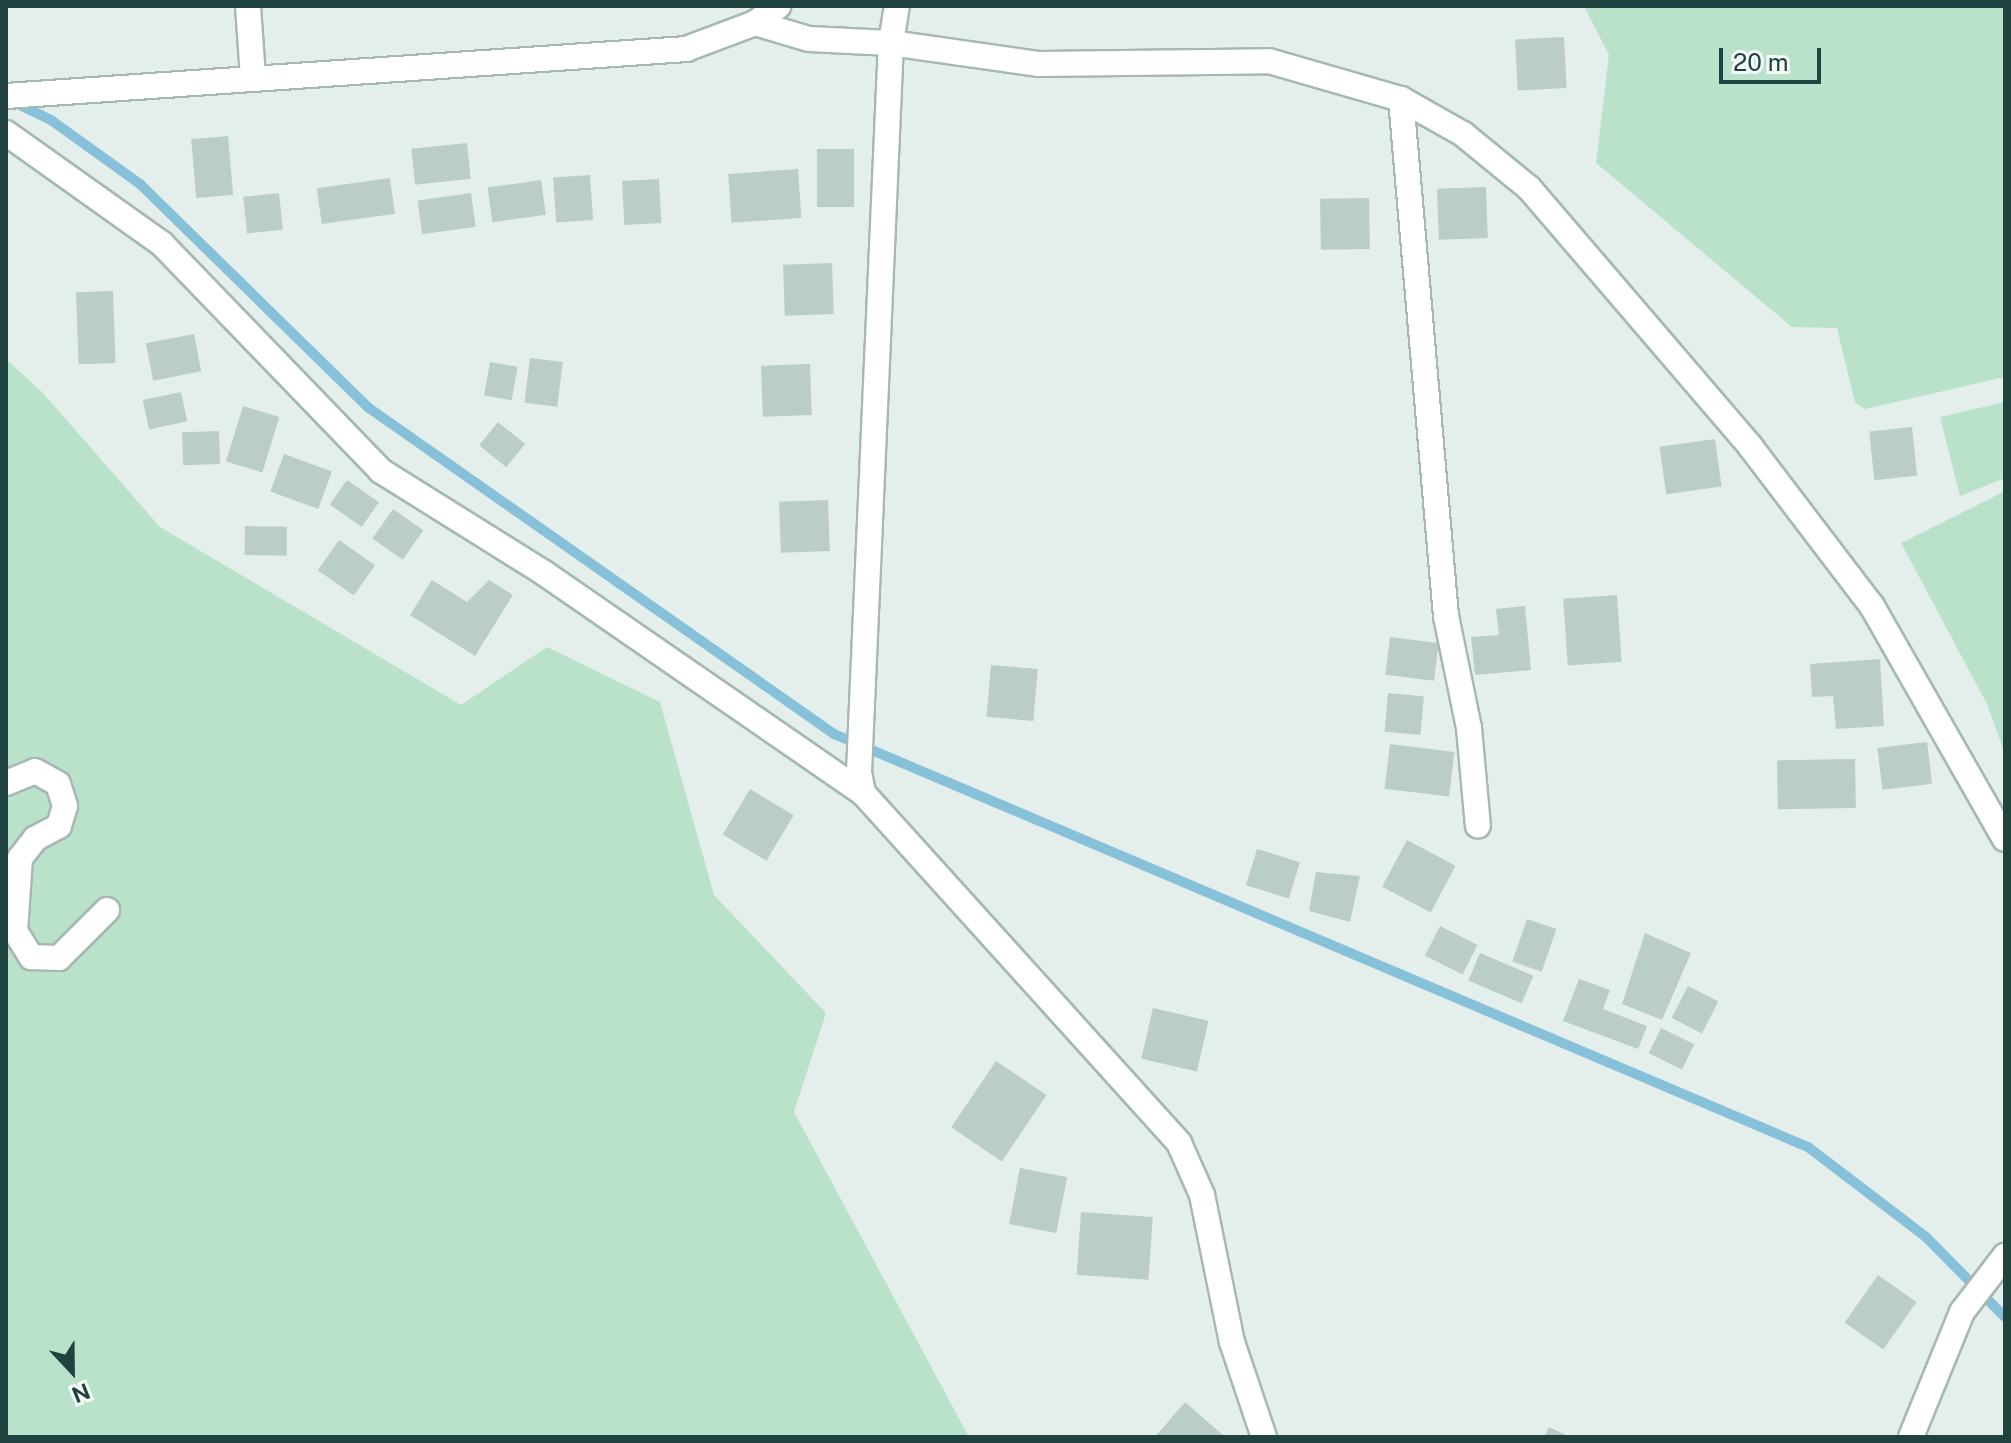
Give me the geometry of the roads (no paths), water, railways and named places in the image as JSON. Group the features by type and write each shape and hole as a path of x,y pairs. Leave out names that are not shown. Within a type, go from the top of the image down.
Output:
{"street":[{"path":"248,6 253,78"},
{"path":"6,96 686,49 755,23 778,6"},
{"path":"861,783 891,43 897,6"},
{"path":"755,23 809,39 891,43 1038,64 1269,61 1401,99 1463,134 1529,188 1750,446 1872,606 2005,839"},
{"path":"1401,99 1446,616 1469,728 1478,826"},
{"path":"6,133 162,244 381,471 544,573 861,783 1179,1143 1202,1195 1232,1342 1264,1437"},
{"path":"6,783 35,771 58,784 65,806 59,826 35,839 20,858 15,931 31,957 59,958 107,910"},
{"path":"1911,1437 1962,1312 2000,1263"}],"waterway":[{"path":"14,102 51,120 140,184 369,408 834,734 1808,1147 1926,1237 2005,1317"}]}
